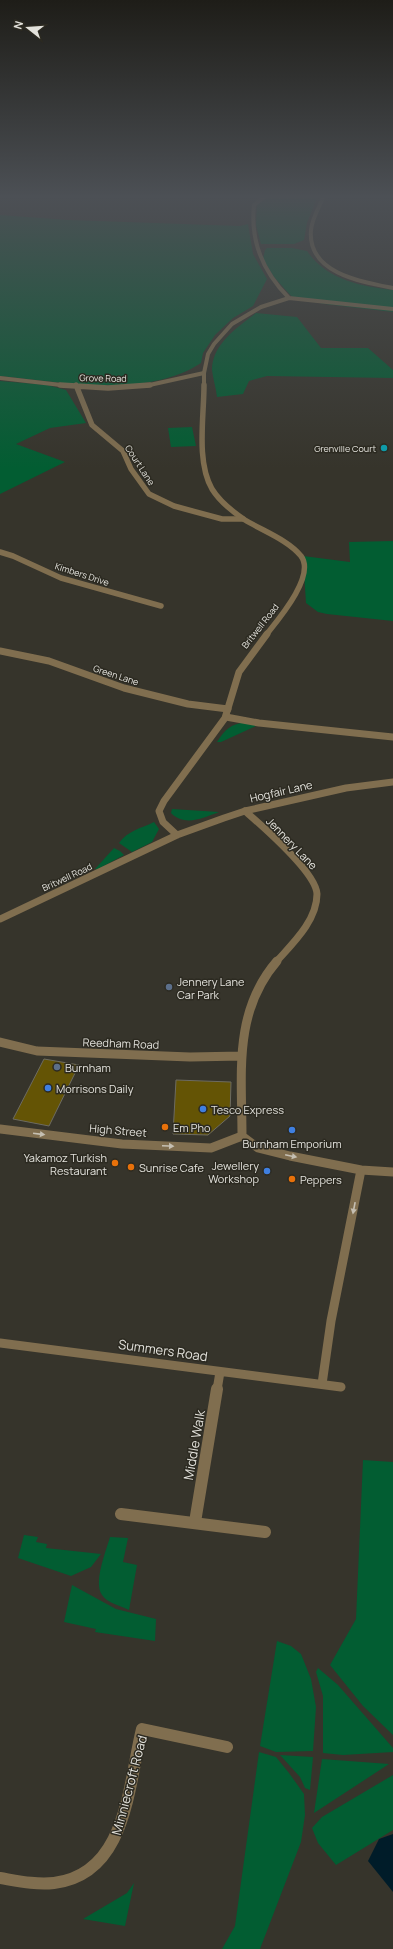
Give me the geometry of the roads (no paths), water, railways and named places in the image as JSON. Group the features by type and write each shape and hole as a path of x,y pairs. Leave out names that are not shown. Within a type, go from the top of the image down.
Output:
{"street":[{"path":"276,286 289,298 393,309"},
{"path":"382,286 393,288"},
{"name":"Britwell Road","path":"0,919 177,836 163,822 159,811 164,801 226,717 233,689 241,668 301,586 304,574 304,561 295,551 243,519 218,498 205,478 203,464 204,374 208,354 214,344 232,324 261,307 289,298"},
{"name":"Grove Road","path":"0,378 104,387 144,386 204,374"},
{"name":"Court Lane","path":"76,385 92,425 123,451 131,469 149,494 174,506 222,519 243,519"},
{"name":"Kimbers Drive","path":"0,552 13,556 61,578 161,606"},
{"name":"Green Lane","path":"0,651 49,661 124,688 188,704 228,710"},
{"path":"226,717 259,723 393,737"},
{"name":"Hogfair Lane","path":"177,836 245,811 346,788 392,784"},
{"name":"Jennery Lane","path":"242,1136 242,1056 250,1009 257,989 270,968 300,936 314,910 317,890 308,873 245,811"},
{"name":"Reedham Road","path":"0,1042 37,1051 190,1056 242,1056"},
{"name":"High Street","path":"0,1129 122,1144 211,1148 242,1136"},
{"path":"242,1136 258,1148 290,1156 361,1170 393,1172"},
{"path":"322,1384 331,1321 361,1170"},
{"name":"Summers Road","path":"0,1343 322,1384 340,1388"},
{"name":"Middle Walk","path":"195,1522 220,1372"},
{"path":"121,1514 195,1522 265,1532"},
{"name":"Minniecroft Road","path":"0,1878 41,1883 66,1882 90,1871 103,1859 113,1845 120,1828 142,1729 227,1747"}],"water":[{"path":"393,1834 393,1892 368,1861 379,1839"}],"place":[{"name":"Grenville Court","path":"384,448"},
{"name":"Jennery Lane Car Park","path":"169,987"},
{"name":"Burnham","path":"57,1067"},
{"name":"Morrisons Daily","path":"48,1088"},
{"name":"Tesco Express","path":"203,1109"},
{"name":"Em Pho","path":"165,1127"},
{"name":"Burnham Emporium","path":"292,1130"},
{"name":"Yakamoz Turkish Restaurant","path":"115,1163"},
{"name":"Sunrise Cafe","path":"131,1167"},
{"name":"Jewellery Workshop","path":"267,1171"},
{"name":"Peppers","path":"292,1179"}]}
